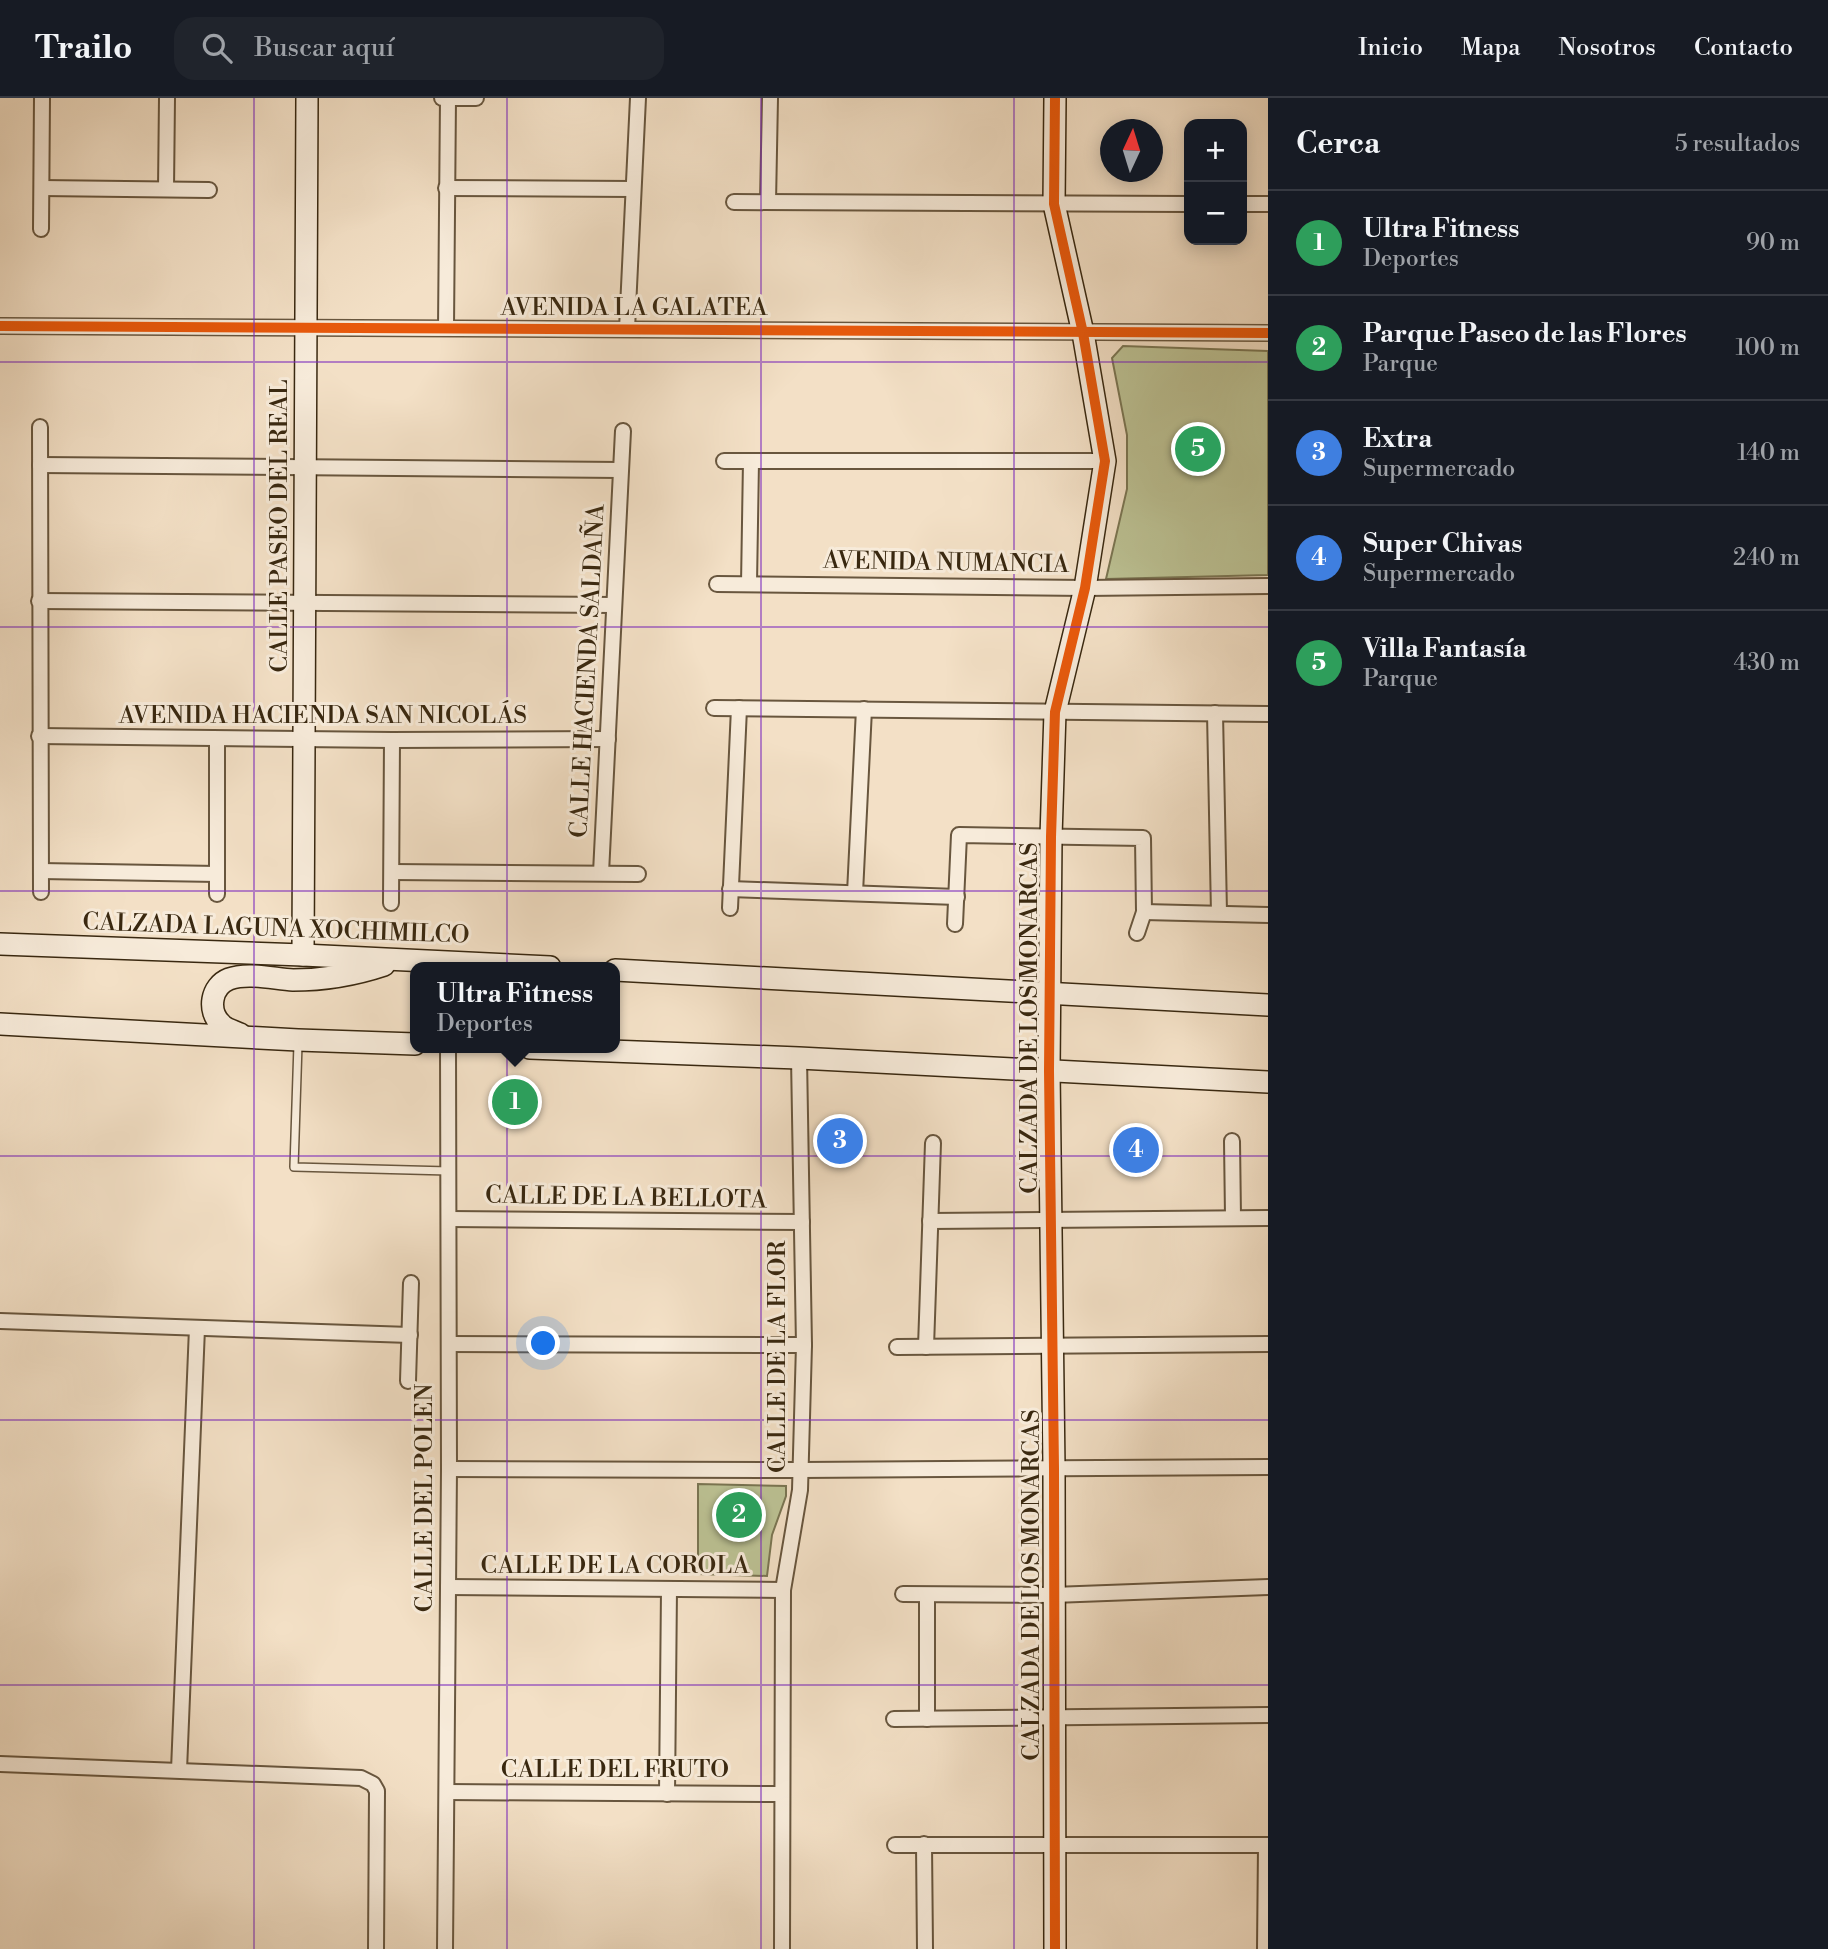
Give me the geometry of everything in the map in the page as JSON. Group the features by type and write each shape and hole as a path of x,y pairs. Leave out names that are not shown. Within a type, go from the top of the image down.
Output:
{"street":[{"path":"41,229 42,98"},
{"path":"166,189 167,98"},
{"name":"CALLE PASEO DEL REAL","path":"303,955 307,98"},
{"path":"442,98 476,98"},
{"path":"446,328 448,98"},
{"path":"627,329 638,98"},
{"path":"768,202 770,98"},
{"name":"CALZADA DE LOS MONARCAS","path":"1055,98 1054,204 1083,332 1105,461 1085,587 1055,712 1049,1070 1054,1469 1055,1949"},
{"path":"42,188 209,190"},
{"path":"446,188 633,189"},
{"path":"734,202 1184,204"},
{"path":"1247,204 1268,205"},
{"name":"AVENIDA LA GALATEA","path":"0,326 1268,333"},
{"path":"40,428 41,892"},
{"name":"CALLE HACIENDA SALDAÑA","path":"601,873 623,430"},
{"path":"724,461 1105,461"},
{"path":"749,584 751,461"},
{"path":"40,466 620,470"},
{"name":"AVENIDA NUMANCIA","path":"718,584 1268,586"},
{"path":"39,601 614,605"},
{"path":"714,708 1268,714"},
{"path":"730,908 740,708"},
{"path":"855,893 864,709"},
{"path":"1215,713 1219,913"},
{"name":"AVENIDA HACIENDA SAN NICOLÁS","path":"39,736 392,740 608,739"},
{"path":"216,894 217,739"},
{"path":"391,903 392,740"},
{"path":"955,924 959,835 1143,838 1144,912 1137,933"},
{"path":"41,871 217,874"},
{"path":"392,872 638,874"},
{"path":"730,889 957,897"},
{"path":"1144,912 1268,915"},
{"name":"CALZADA LAGUNA XOCHIMILCO","path":"0,944 422,962"},
{"path":"248,1037 222,1026 213,1015 212,1000 218,986 228,979 324,979 354,975 396,961"},
{"path":"620,970 1268,1005"},
{"path":"0,1014 10,1024 410,1044"},
{"path":"620,1051 1268,1082"},
{"name":"CALLE DEL POLEN","path":"445,1949 449,1469 448,1053"},
{"name":"CALLE DE LA FLOR","path":"782,1949 783,1590 800,1490 804,1345 799,1058"},
{"path":"1232,1141 1233,1217"},
{"path":"926,1347 933,1143"},
{"path":"930,1221 1268,1217"},
{"name":"CALLE DE LA BELLOTA","path":"449,1219 802,1222"},
{"path":"408,1381 411,1283"},
{"path":"0,1321 410,1335"},
{"path":"179,1770 197,1328"},
{"path":"897,1347 1268,1344"},
{"path":"449,1345 804,1345"},
{"path":"449,1469 1268,1467"},
{"name":"CALLE DE LA COROLA","path":"448,1587 783,1590"},
{"path":"903,1594 1053,1595 1268,1587"},
{"path":"667,1794 668,1589"},
{"path":"927,1595 927,1719"},
{"path":"894,1719 1268,1715"},
{"path":"0,1764 361,1778 373,1784 377,1791 376,1949"},
{"name":"CALLE DEL FRUTO","path":"447,1792 782,1794"},
{"path":"924,1844 925,1949"},
{"path":"895,1845 1267,1845 1265,1949"}],"lane":[{"path":"298,1040 294,1167 449,1171"}],"green space":[{"path":"1123,346 1268,351 1268,575 1106,579 1127,489 1127,435 1112,358"},
{"path":"698,1484 786,1486 786,1496 772,1535 767,1576 698,1574"}],"cycle path":[{"path":"1055,98 1054,204 1083,333 1105,461 1085,588 1055,712 1049,1071 1054,1469 1055,1949"},
{"path":"0,326 1268,333"}],"place":[{"name":"Villa Fantasía","path":"1198,449"},
{"name":"Ultra Fitness","path":"515,1102"},
{"name":"Extra","path":"840,1141"},
{"name":"Super Chivas","path":"1136,1150"},
{"name":"Parque Paseo de las Flores","path":"739,1515"}]}
